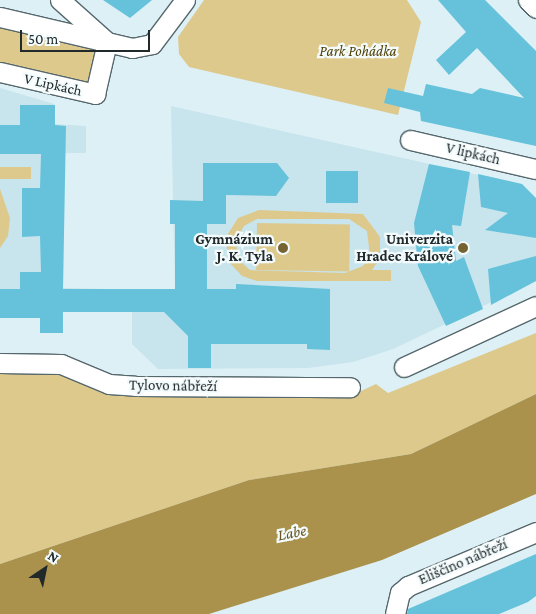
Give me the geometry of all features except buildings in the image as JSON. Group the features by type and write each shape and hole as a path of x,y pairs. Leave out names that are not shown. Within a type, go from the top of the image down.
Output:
{"street":[{"path":"60,0 107,42"},
{"path":"0,17 132,48 152,44 185,0"},
{"path":"528,0 536,8"},
{"name":"V Lipkách","path":"0,72 95,94 107,42"},
{"name":"V lipkách","path":"410,140 536,168"},
{"path":"404,367 536,306"},
{"name":"Tylovo nábřeží","path":"0,363 61,364 109,384 135,386 350,387"},
{"name":"Eliščino nábřeží","path":"396,607 408,586 536,532"}],"shaded area":[{"path":"0,88 54,104 55,124 86,126 86,153 64,153 63,288 106,289 106,312 63,312 63,333 40,333 40,318 0,318"},
{"name":"Gymnázium J. K. Tyla","path":"171,106 523,185 536,202 536,281 393,349 353,362 308,368 158,369 132,344 132,289 175,289"}],"green space":[{"name":"Park Pohádka","path":"204,0 407,0 421,22 398,115 189,67 179,54 178,37"},
{"path":"0,23 100,46 91,87 0,66"},
{"path":"0,167 31,167 31,179 0,179"},
{"path":"0,189 10,218 8,236 0,248"},
{"path":"259,210 363,214 380,237 380,258 372,270 391,270 391,281 257,281 242,276 228,261 226,237 238,218","holes":["257,219 349,219 367,231 370,256 363,266 345,273 250,270 240,261 235,241 244,226"]},
{"path":"257,223 350,225 349,272 256,270"},
{"path":"536,333 536,394 411,454 249,480 0,564 0,367 60,368 114,392 359,392 376,384 388,393"}],"water":[{"name":"Labe","path":"536,394 536,494 382,560 209,614 0,614 0,564 249,480 411,454"}],"place":[{"name":"Gymnázium J. K. Tyla","path":"283,248"},
{"name":"Univerzita Hradec Králové","path":"463,248"}]}
